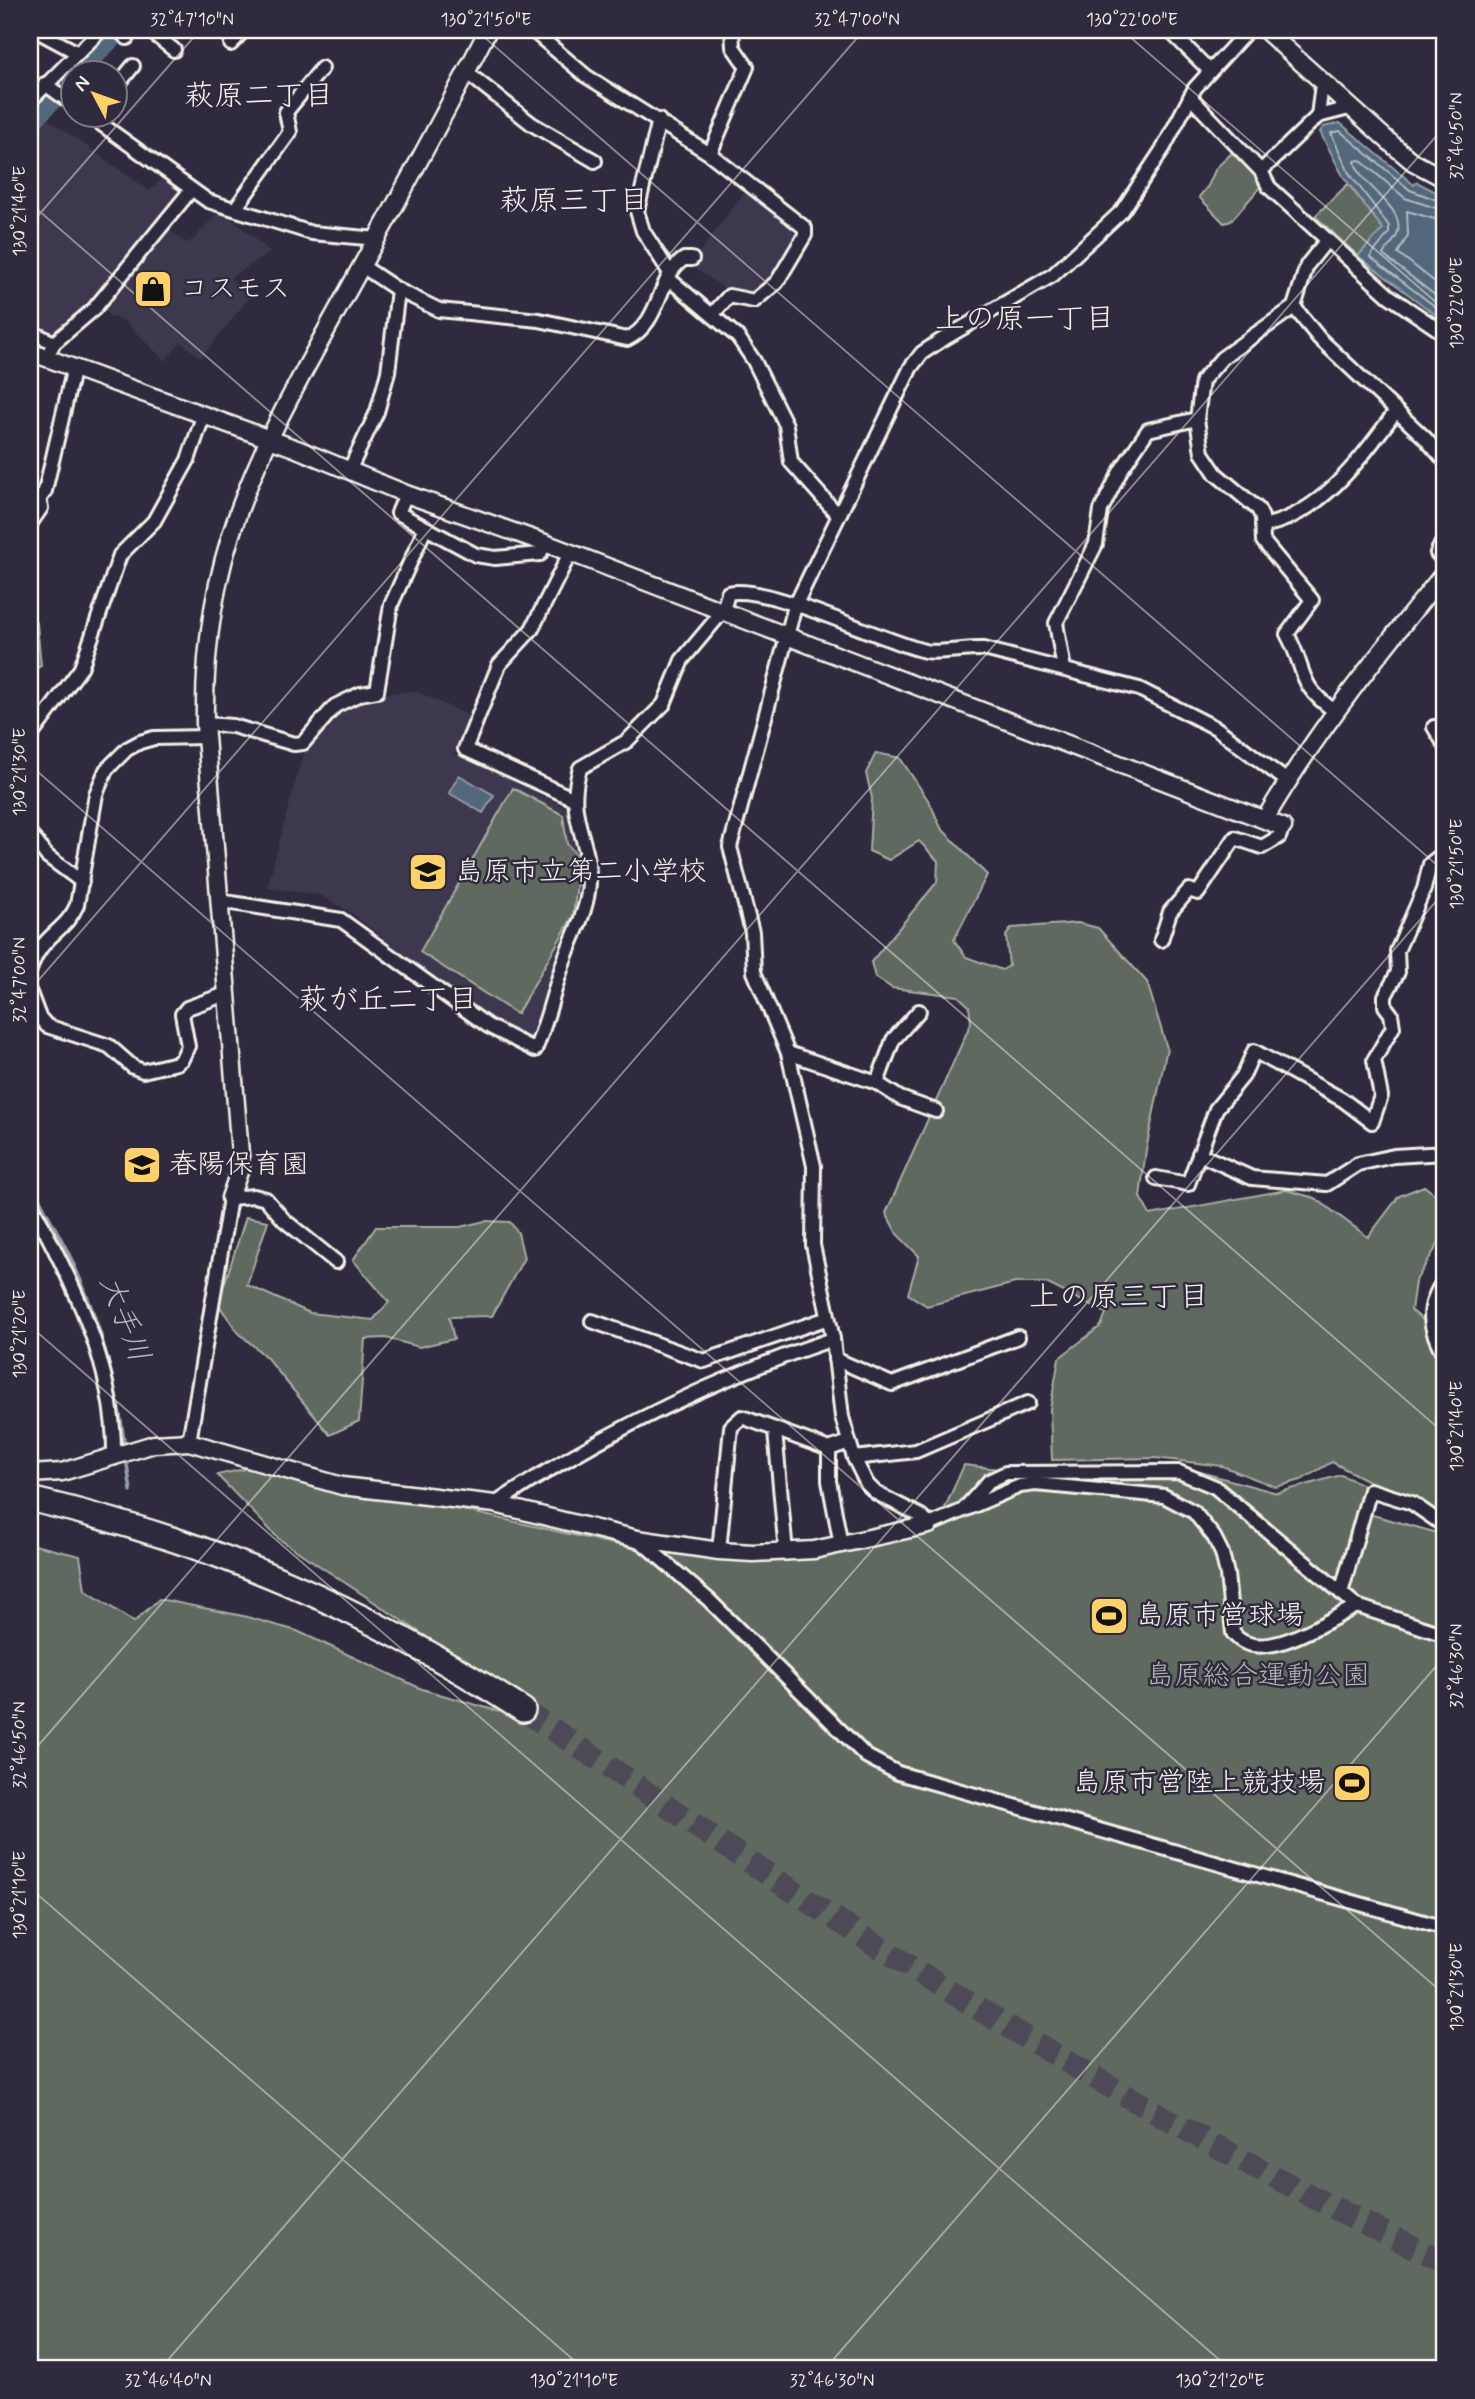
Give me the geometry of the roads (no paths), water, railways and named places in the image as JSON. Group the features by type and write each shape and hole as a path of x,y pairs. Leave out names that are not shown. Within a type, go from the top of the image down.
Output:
{"highway":[{"path":"30,1499 159,1533 262,1570 408,1640 523,1710"}],"street":[{"path":"35,30 78,52"},
{"path":"30,101 101,30"},
{"path":"149,30 174,50"},
{"path":"231,44 244,30"},
{"path":"189,1442 230,1198 241,1166 206,731 206,658 214,592 234,520 267,439 488,30"},
{"path":"532,30 586,76 710,154 806,230 775,285 754,301 729,296 712,315"},
{"path":"710,154 747,67 733,47 732,30"},
{"path":"1169,30 1210,71"},
{"path":"929,1525 920,1516 876,1493 867,1484 849,1443 842,1417 833,1339 813,1245 814,1166 788,1053 754,972 752,932 730,847 795,606 894,400 922,353 1053,275 1122,212 1164,147 1190,97 1248,30"},
{"path":"1265,30 1322,84 1413,162 1445,180"},
{"path":"130,70 133,66"},
{"path":"235,209 290,132 286,112 322,68"},
{"path":"466,72 532,124 595,161"},
{"path":"1318,116 1322,84"},
{"path":"46,85 60,96"},
{"path":"1190,97 1261,171 1269,187 1390,296 1445,334"},
{"path":"1261,171 1318,116 1349,108"},
{"path":"659,120 637,211 643,231 670,276 737,337 754,361 786,425 791,462 838,514"},
{"path":"111,130 208,201 312,233 377,239"},
{"path":"46,358 54,343 94,309 191,190"},
{"path":"1327,240 1307,265 1294,307 1222,358 1202,381 1197,419 1202,453 1216,474 1258,509 1263,541 1312,600 1287,634 1297,652 1310,692 1335,711"},
{"path":"362,266 398,290 439,310 539,320 627,339 647,322 670,276 684,259 692,259"},
{"path":"349,471 377,412 388,372 398,290"},
{"path":"1294,307 1319,338 1445,461"},
{"path":"30,331 54,343"},
{"path":"30,352 204,414 406,494 545,543 1283,827 1279,837 1262,847 1235,838 1198,893 1189,890 1170,912 1161,940"},
{"path":"30,524 41,508 34,500 45,491 74,368"},
{"path":"1262,526 1285,521 1326,494 1396,411"},
{"path":"30,737 82,668 120,555 154,521 187,460 204,414"},
{"path":"1064,669 1056,623 1096,544 1101,510 1121,470 1148,430 1197,419"},
{"path":"406,494 398,513 483,556 540,554 545,543"},
{"path":"30,970 43,943 74,912 82,882 96,794 106,770 127,748 140,742 233,726 294,744 303,743 335,706 360,694 377,691 391,605 425,529"},
{"path":"1445,537 1437,553 1445,562"},
{"path":"570,553 533,629 499,665 465,748 574,799"},
{"path":"1265,819 1287,781 1335,711 1445,572"},
{"path":"219,901 332,916 341,920 488,1026 535,1050 587,898 589,859 579,833 574,799 580,768 627,741 664,704 682,660 723,611 728,593 739,590 795,606 928,652 959,648 984,649 1139,689 1216,728 1287,781"},
{"path":"1434,727 1445,745"},
{"path":"30,834 47,856 82,882"},
{"path":"1156,1178 1188,1184 1216,1109 1243,1076 1254,1051 1343,1100 1371,1122 1381,1096 1374,1060 1393,1027 1391,1014 1385,1006 1385,996 1398,972 1397,951 1424,889 1430,864 1445,852"},
{"path":"30,993 39,1017 47,1026 109,1046 133,1067 143,1071 177,1063 182,1059 188,1046 182,1014 187,1008 226,994"},
{"path":"877,1083 893,1041 919,1011"},
{"path":"788,1053 877,1083 900,1098 936,1111"},
{"path":"1199,1154 1252,1178 1328,1184 1358,1164 1394,1156 1445,1153"},
{"path":"230,1198 254,1196 266,1199 284,1220 336,1262"},
{"path":"30,1202 57,1251 89,1326 122,1455"},
{"path":"1445,1279 1432,1301 1430,1321 1434,1338 1445,1356"},
{"path":"592,1321 704,1361 828,1318"},
{"path":"835,1359 892,1384 1018,1337"},
{"path":"495,1504 564,1459 688,1395 761,1363 833,1339"},
{"path":"854,1458 916,1451 1028,1403"},
{"path":"719,1551 731,1427 742,1417 829,1449 849,1443"},
{"path":"775,1431 786,1553"},
{"path":"30,1474 62,1472 154,1444 189,1442 342,1486 495,1504 637,1539 719,1551 786,1553 841,1545 929,1525 959,1514 1004,1490 1035,1484 1164,1496 1194,1512 1214,1537 1227,1574 1233,1633 1247,1646 1280,1643 1357,1606"},
{"path":"829,1449 829,1481 841,1545"},
{"path":"959,1514 989,1481 999,1474 1179,1472 1203,1480 1215,1488 1357,1606 1445,1635"},
{"path":"1341,1593 1370,1490 1412,1503 1445,1526"},
{"path":"637,1539 709,1600 866,1756 898,1773 1445,1928"}],"water":[{"path":"1340,123 1414,185 1417,182 1445,197 1445,322 1358,256 1383,229 1343,176 1320,132 1323,127"},
{"path":"459,775 494,795 483,813 449,793"}],"waterway":[{"name":"大手川","path":"91,60 120,30"},
{"name":"大手川","path":"30,124 60,92"},
{"name":"大手川","path":"30,1177 68,1252 92,1308 112,1376 125,1447"},
{"name":"大手川","path":"126,1458 131,1491"}],"tunnel":[{"path":"523,1710 810,1902 923,1975 1069,2063 1292,2186 1445,2262"}],"place":[{"name":"コスモス","path":"153,289"},
{"name":"島原市立第二小学校","path":"428,872"},
{"name":"春陽保育園","path":"142,1165"},
{"name":"島原市営球場","path":"1109,1616"},
{"name":"島原市営陸上競技場","path":"1352,1783"}],"district":[{"name":"萩原二丁目","path":"259,96"},
{"name":"萩原三丁目","path":"574,201"},
{"name":"上の原一丁目","path":"1025,319"},
{"name":"萩が丘二丁目","path":"388,1000"},
{"name":"上の原三丁目","path":"1119,1297"}],"park label":[{"name":"島原総合運動公園","path":"1258,1676"}]}
